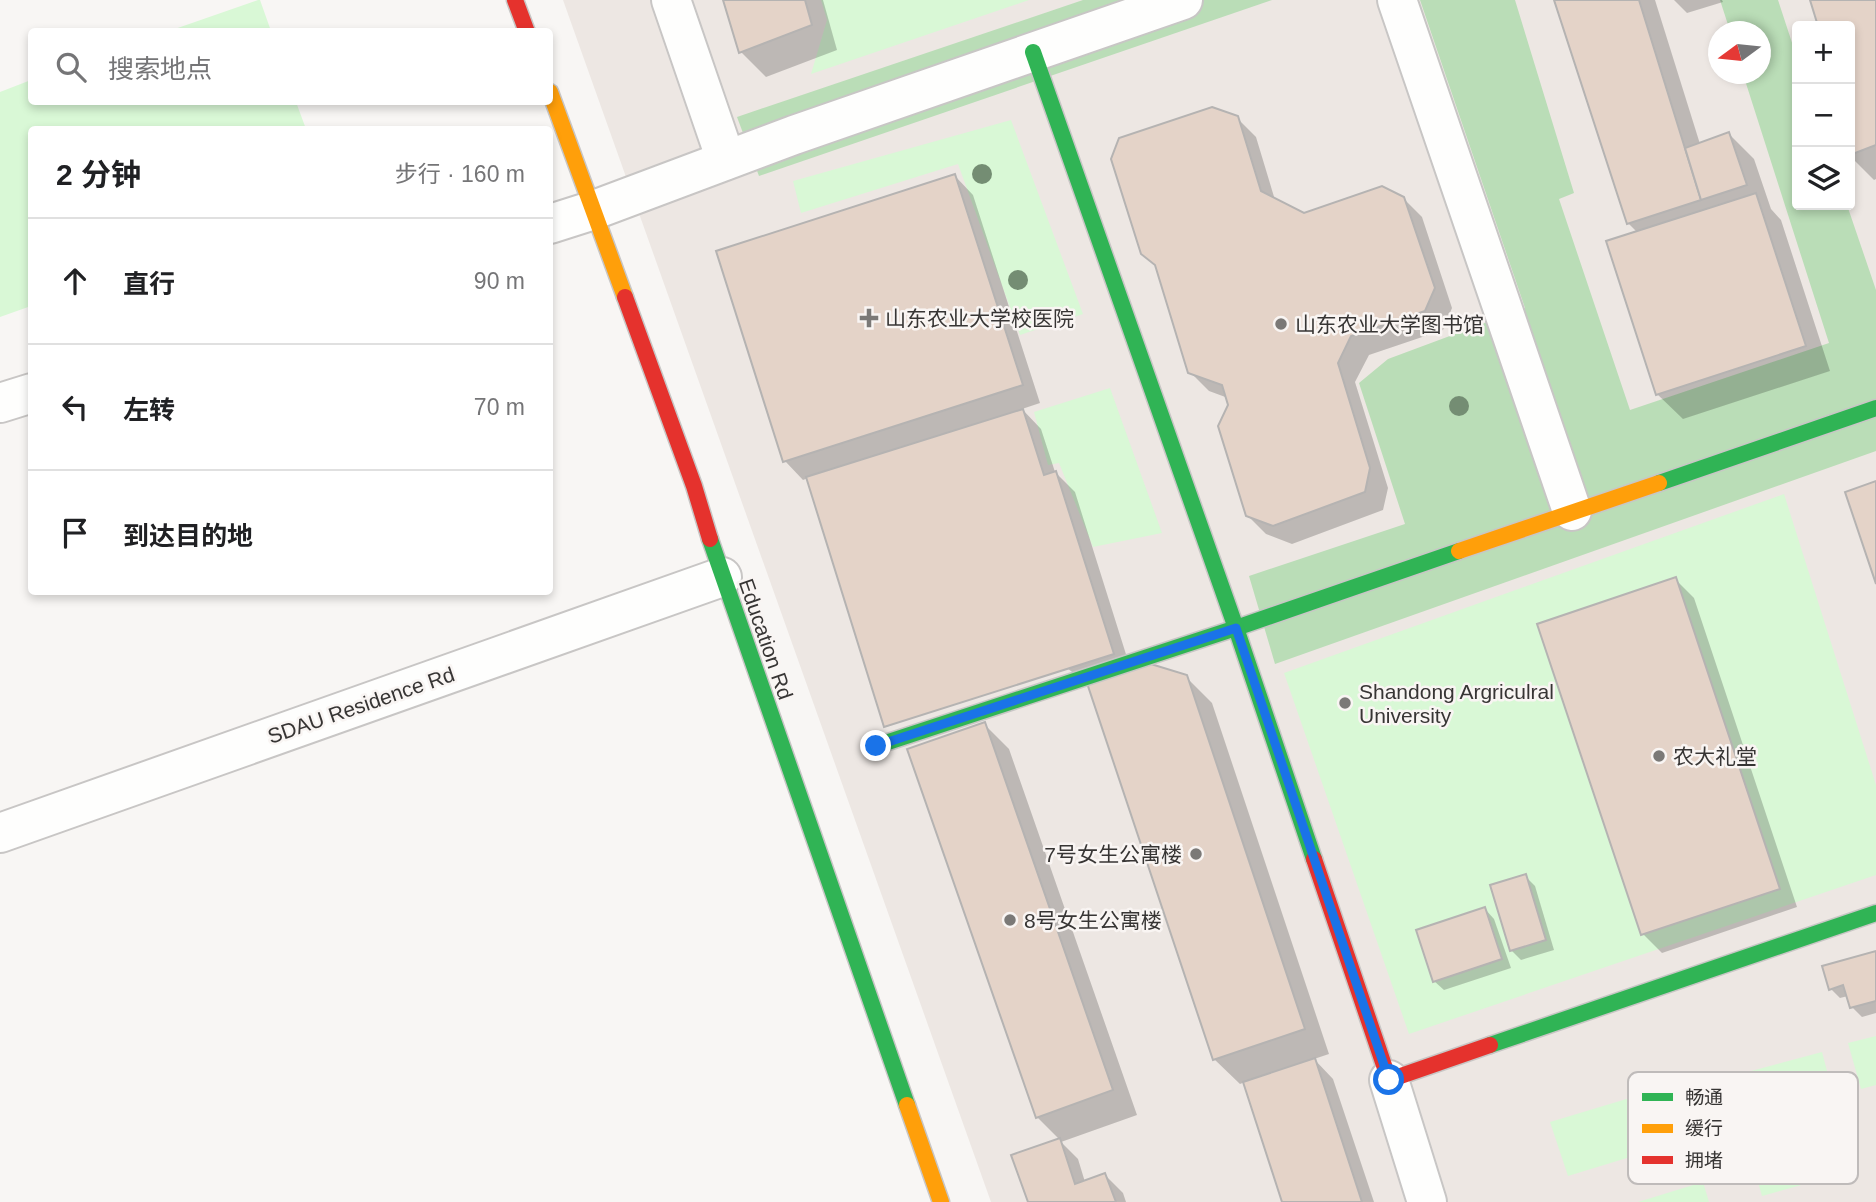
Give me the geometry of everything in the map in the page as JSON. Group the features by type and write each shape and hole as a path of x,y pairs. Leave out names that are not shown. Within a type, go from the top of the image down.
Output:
{"street":[{"path":"515,0 526,28"},
{"path":"671,0 726,160"},
{"path":"553,223 1183,0"},
{"path":"1397,0 1572,511"},
{"path":"1033,52 1236,628 1389,1080 1427,1202"},
{"name":"Education Rd","path":"553,100 694,486 722,577 941,1202"},
{"path":"0,403 28,394"},
{"path":"876,746 1236,628 1876,408"},
{"name":"SDAU Residence Rd","path":"0,833 722,577"},
{"path":"1389,1080 1876,913"}],"shaded area":[{"name":"Shandong Argriculral University","path":"563,0 1876,0 1876,1202 991,1202"}],"green space":[{"path":"260,0 270,28 178,28"},
{"path":"821,0 1029,0 811,74 827,20"},
{"path":"1083,0 1272,0 759,176 737,117"},
{"path":"1420,0 1515,0 1574,193 1559,199 1630,410 1829,343 1746,84 1771,84 1771,21 1727,21 1720,0 1778,0 1792,43 1792,210 1849,210 1876,290 1876,451 1275,664 1249,576 1405,524 1359,383 1388,359 1525,308"},
{"path":"28,81 28,105 297,105 305,126 28,126 28,307 0,317 0,92"},
{"path":"1011,120 1083,314 1020,335 958,164 801,213 793,181"},
{"path":"1110,388 1162,533 1093,547 1059,463 1048,465 1034,412"},
{"path":"1784,494 1876,785 1876,875 1409,1034 1284,673"},
{"path":"1876,1036 1876,1085 1861,1089 1848,1043"},
{"path":"1822,1052 1827,1072 1748,1072"},
{"path":"1628,1099 1628,1158 1568,1176 1550,1122"},
{"path":"1704,1184 1709,1202 1638,1202"},
{"path":"1759,1184 1805,1184 1762,1196"}],"building":[{"path":"723,0 805,0 812,25 739,53"},
{"path":"1554,0 1639,0 1701,200 1627,224"},
{"path":"1810,0 1876,0 1876,145 1855,153 1855,21 1816,21"},
{"name":"山东农业大学图书馆","path":"1212,107 1238,116 1261,191 1304,213 1382,186 1404,197 1435,288 1425,311 1351,336 1338,363 1370,468 1365,492 1273,526 1246,516 1218,426 1228,405 1222,385 1188,373 1155,265 1141,254 1111,159 1119,138"},
{"path":"1729,132 1747,185 1701,200 1685,148"},
{"name":"山东农业大学校医院","path":"955,174 1023,385 783,462 716,251"},
{"path":"1756,193 1806,346 1656,395 1606,241"},
{"path":"1023,409 1044,475 1056,471 1114,654 884,727 806,477"},
{"path":"1876,481 1876,584 1845,492"},
{"name":"农大礼堂","path":"1676,577 1780,889 1641,935 1537,624"},
{"name":"7号女生公寓楼","path":"1141,661 1187,675 1305,1029 1213,1060 1086,680"},
{"name":"8号女生公寓楼","path":"985,722 1113,1090 1036,1118 907,749"},
{"path":"1526,874 1546,940 1510,951 1490,885"},
{"path":"1485,907 1502,959 1433,982 1416,930"},
{"path":"1876,951 1876,1001 1850,1008 1843,985 1829,990 1822,966"},
{"path":"1315,1058 1362,1202 1282,1202 1243,1082"},
{"path":"1060,1138 1075,1184 1105,1173 1116,1202 1028,1202 1011,1155"}],"traffic: fast":[{"path":"1033,52 1236,628 1459,551"},
{"path":"1659,483 1876,408"},
{"path":"710,539 907,1105"},
{"path":"876,746 1236,628 1314,859"},
{"path":"1490,1045 1876,913"}],"traffic: slow":[{"path":"553,100 625,297"},
{"path":"1459,551 1659,483"},
{"path":"907,1105 941,1202"}],"traffic: jam":[{"path":"515,0 526,28"},
{"path":"625,297 694,486 710,539"},
{"path":"1314,859 1389,1080 1490,1045"}],"place":[{"name":"山东农业大学校医院","path":"869,318"},
{"name":"山东农业大学图书馆","path":"1281,324"},
{"name":"Shandong Argriculral University","path":"1345,703"},
{"name":"农大礼堂","path":"1659,756"},
{"name":"7号女生公寓楼","path":"1196,854"},
{"name":"8号女生公寓楼","path":"1010,920"}],"route":[{"path":"876,746 1236,628 1389,1080"}]}
